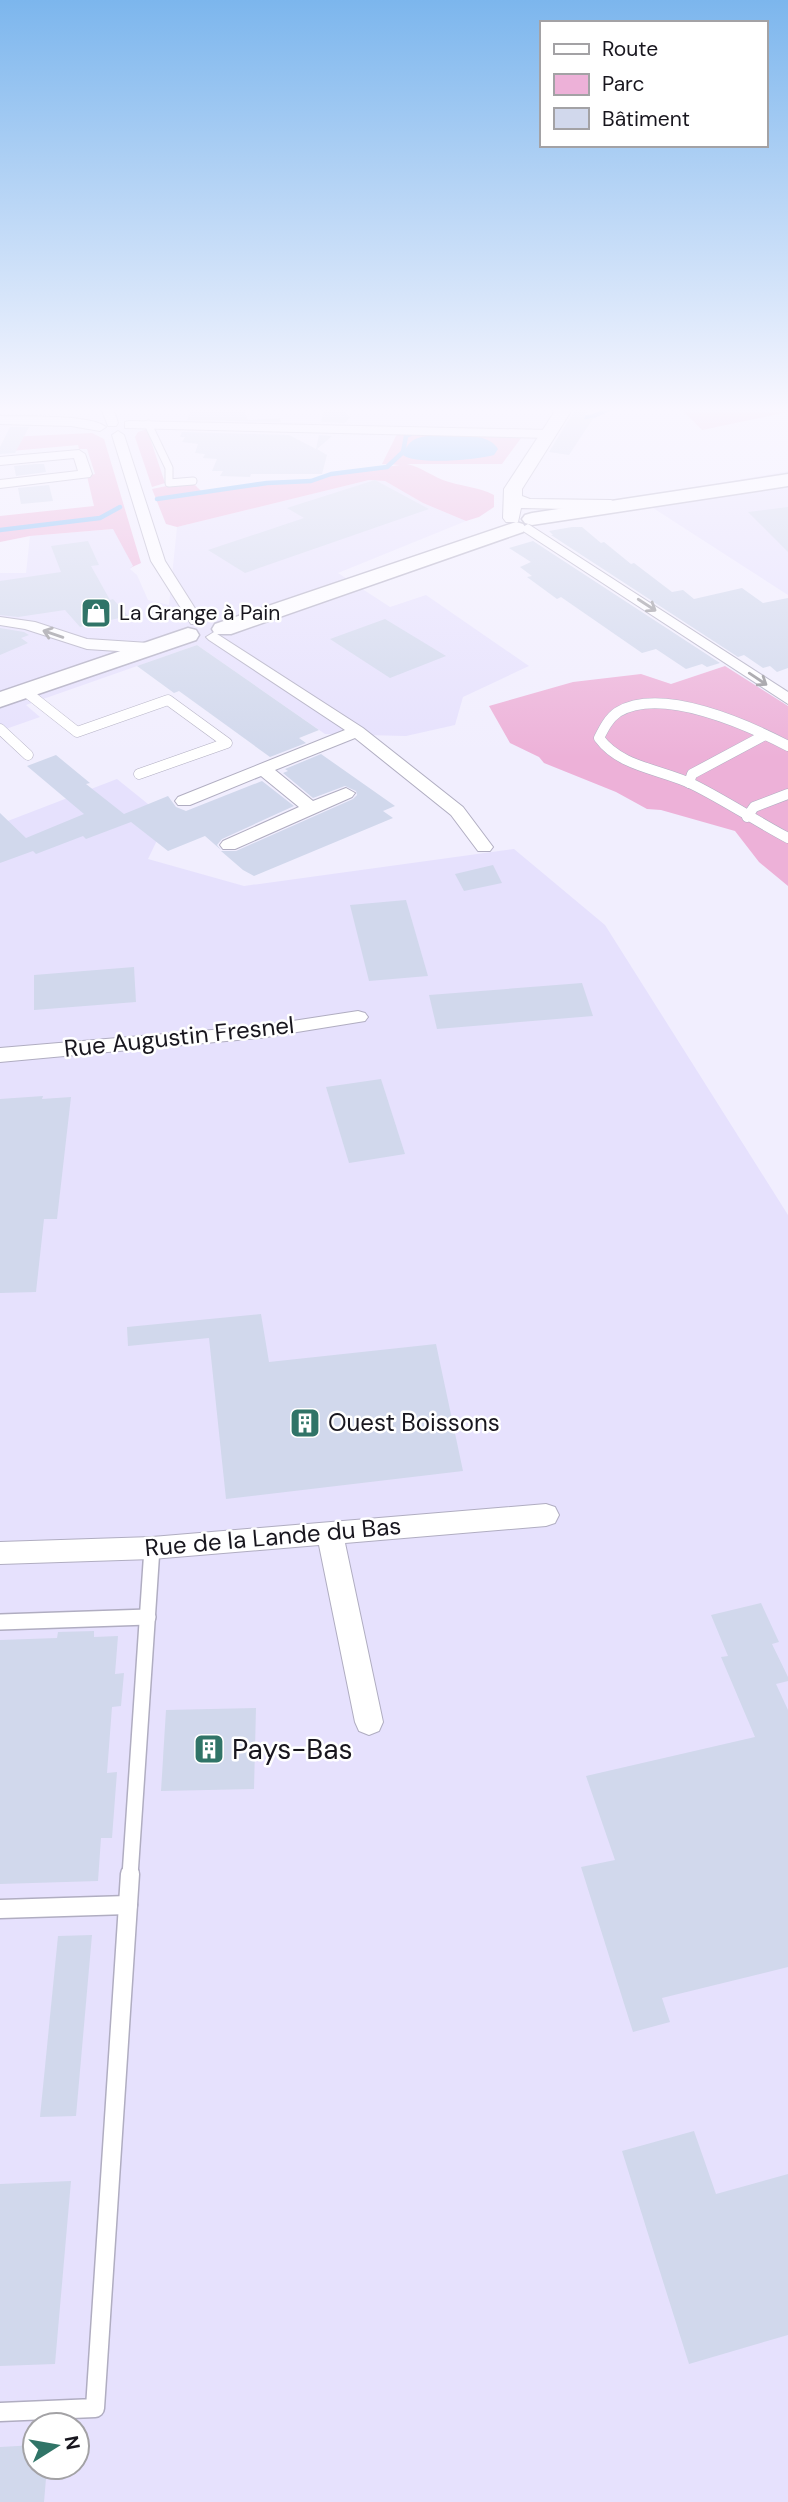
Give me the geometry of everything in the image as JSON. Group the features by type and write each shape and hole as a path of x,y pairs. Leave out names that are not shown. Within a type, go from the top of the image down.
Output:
{"main road":[{"path":"0,700 502,525"}],"street":[{"path":"146,525 158,561 208,629 357,731 457,811 484,847"},
{"path":"527,525 788,699"},
{"path":"0,621 18,621 79,642 106,647 149,648"},
{"path":"184,801 357,731"},
{"path":"263,769 312,808"},
{"path":"229,845 346,793"},
{"name":"Rue Augustin Fresnel","path":"0,1055 260,1032 358,1017"},
{"name":"Rue de la Lande du Bas","path":"0,1553 152,1548 546,1515"},
{"path":"330,1533 369,1722"}],"lane":[{"path":"25,691 77,732 168,700 227,743 139,774"},
{"path":"788,746 721,716 661,705 623,710 607,722 599,738 606,750 690,783 788,838"},
{"path":"0,729 29,755"},
{"path":"690,783 692,774 765,735"},
{"path":"747,817 754,807 788,794"},
{"path":"0,2412 95,2407 152,1548"},
{"path":"0,1622 148,1617"},
{"path":"0,1909 128,1906"}],"shaded area":[{"path":"186,525 457,525 338,573 390,607 426,595 529,666 463,697 455,725 406,736 325,734 197,645 26,705 40,717 0,731 0,573 26,573 30,536 114,529 133,566 130,569 137,575 148,600 169,605 177,527"},
{"path":"679,525 788,525 788,595"},
{"path":"117,779 148,804 161,832 148,859 244,886 514,849 605,925 788,1215 788,2502 0,2502 0,824"}],"green space":[{"path":"0,525 130,525 141,563 130,568 133,566 113,529 30,536 0,542"},
{"path":"725,666 788,706 788,886 759,862 735,831 661,810 647,809 616,792 544,763 539,757 510,743 489,706 573,682 641,674 671,684"}],"building":[{"path":"284,525 384,525 245,573 208,550"},
{"path":"761,525 788,525 788,552"},
{"path":"582,527 672,592 683,590 694,599 742,588 763,603 788,598 788,668 777,672 770,666 763,668 744,655 738,657 551,535 549,531"},
{"path":"88,541 99,565 91,566 110,600 113,599 128,616 80,627 65,610 18,617 0,615 0,581 61,572 51,546"},
{"path":"533,541 720,663 707,667 702,664 686,669 656,649 642,653 561,597 557,599 527,577 532,576 520,567 531,562 509,548"},
{"path":"385,619 446,656 390,678 330,639"},
{"path":"0,628 24,632 29,635 21,638 28,643 0,655"},
{"path":"197,645 319,730 299,738 306,743 270,757 179,691 174,693 137,666"},
{"path":"321,754 395,806 383,811 393,818 254,876 243,870 221,851 236,851 357,795 356,791 345,786 313,798 283,773 288,771 285,769"},
{"path":"56,755 90,783 86,784 124,814 168,796 176,807 186,811 262,781 294,806 222,839 217,845 221,850 205,836 168,851 131,822 86,839 83,836 36,854 33,851 0,863 0,813 26,838 84,814 27,766"},
{"path":"493,865 502,883 464,891 455,874"},
{"path":"406,900 428,976 369,981 350,905"},
{"path":"134,967 136,1002 34,1010 34,975"},
{"path":"582,983 593,1016 437,1029 429,995"},
{"path":"381,1079 405,1154 349,1163 326,1087"},
{"path":"43,1096 42,1099 71,1097 57,1219 44,1219 36,1292 0,1293 0,1099"},
{"name":"Ouest Boissons","path":"261,1314 269,1362 436,1344 463,1471 226,1499 209,1338 128,1346 127,1327"},
{"path":"761,1603 779,1642 772,1644 788,1677 788,1681 776,1684 788,1710 788,1967 662,1998 670,2022 633,2032 581,1867 615,1860 586,1776 755,1737 721,1657 728,1656 711,1615"},
{"path":"94,1631 94,1637 118,1636 115,1674 124,1673 121,1706 112,1707 107,1773 117,1772 112,1838 101,1838 98,1881 0,1884 0,1640 57,1638 58,1632"},
{"name":"Pays-Bas","path":"256,1708 254,1789 161,1791 166,1710"},
{"path":"92,1935 76,2116 40,2117 58,1936"},
{"path":"694,2131 716,2194 788,2174 788,2335 689,2364 622,2151"},
{"path":"71,2181 55,2364 0,2366 0,2184"},
{"path":"21,2446 21,2481 46,2481 44,2502 0,2502 0,2447"}],"waterway":[{"path":"0,530 44,525"}],"place":[{"name":"La Grange à Pain","path":"96,613"},
{"name":"Ouest Boissons","path":"305,1423"},
{"name":"Pays-Bas","path":"209,1749"}]}
